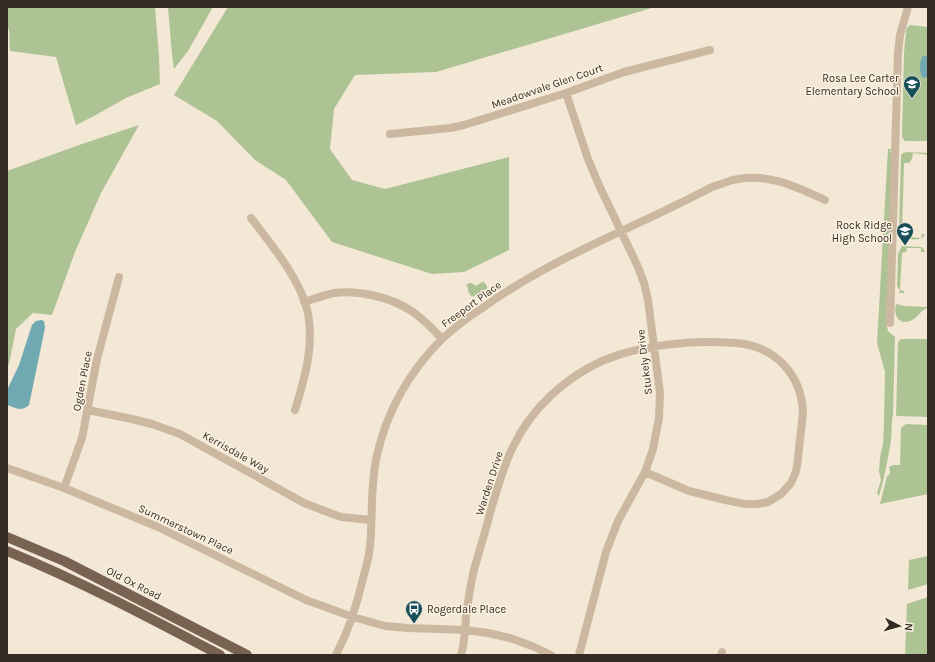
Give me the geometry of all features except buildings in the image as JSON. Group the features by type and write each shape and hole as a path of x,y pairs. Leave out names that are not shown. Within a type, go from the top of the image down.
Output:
{"main road":[{"name":"Old Ox Road","path":"7,537 64,561 247,655"},
{"path":"7,551 110,597 220,655"}],"street":[{"path":"890,323 898,53 900,35 908,7"},
{"name":"Meadowvale Glen Court","path":"390,134 450,128 464,125 566,93 624,72 710,50"},
{"name":"Stukely Drive","path":"566,93 588,159 644,283 648,300 660,393 659,418 653,450 645,472 621,516 606,552 579,655"},
{"name":"Freeport Place","path":"336,655 353,617 368,560 374,477 386,423 399,395 420,364 442,339 461,323 534,274 712,187 733,180 768,178 785,182 825,200"},
{"path":"251,218 284,263 296,283 307,312 310,327 308,360 303,386 295,410"},
{"name":"Ogden Place","path":"64,488 82,438 97,359 118,277"},
{"path":"304,302 334,294 344,293 363,293 375,296 389,300 412,311 442,339"},
{"name":"Warden Drive","path":"461,655 473,574 505,464 525,425 550,396 581,373 609,359 640,349 679,344 725,342 745,344 760,349 777,358 790,372 798,388 803,412 797,467 790,483 781,494 768,502 745,504 689,491 645,472"},
{"name":"Kerrisdale Way","path":"88,410 152,424 180,434 304,503 341,517 371,520"},
{"name":"Summerstown Place","path":"7,468 64,488 158,527 306,600 353,617"},
{"path":"353,617 385,626 465,630 488,633 510,638 551,655"}],"green space":[{"path":"7,7 155,7 160,84 126,98 76,125 56,57 10,51 9,30 7,26"},
{"path":"168,7 213,7 188,51 174,69 172,55"},
{"path":"228,7 655,7 436,72 355,75 334,109 330,149 352,180 385,189 509,157 509,250 464,272 432,274 332,242 286,180 255,160 217,121 174,95"},
{"name":"Rosa Lee Carter Elementary School","path":"910,25 928,27 928,141 905,141 902,137 904,53 906,31"},
{"path":"139,125 101,193 75,252 52,315 33,313 16,329 7,368 7,171"},
{"path":"888,149 892,149 890,151 892,154 887,326 888,331 895,337 893,415 890,447 879,496 877,493 881,480 879,472 883,444 885,372 877,343"},
{"path":"907,152 928,153 928,155 913,153 912,159 909,163 904,163 902,231 907,232 907,237 921,238 919,239 902,238 899,233 901,155"},
{"path":"903,246 921,247 925,252 921,252 921,248 907,248 906,252 902,253 900,290 904,291 904,293 899,293 900,291 897,286 898,254"},
{"path":"484,282 487,286 487,289 472,297 466,285 472,283 476,286"},
{"path":"896,304 928,308 912,320 902,322 896,315"},
{"path":"901,339 928,339 928,417 896,416 898,342"},
{"path":"906,424 928,425 928,494 880,504 887,476 889,475 890,471 889,467 893,465 900,465 901,428"},
{"path":"928,556 928,584 908,590 909,560"},
{"path":"928,597 928,655 905,655 907,604"}],"water":[{"path":"923,56 928,56 928,77 923,78 920,67"},
{"path":"36,321 44,321 45,328 29,405 21,409 7,405 7,390 19,365 32,325"}],"place":[{"name":"Rosa Lee Carter Elementary School","path":"912,99"},
{"name":"Rock Ridge High School","path":"905,246"},
{"name":"Rogerdale Place","path":"414,624"}]}
